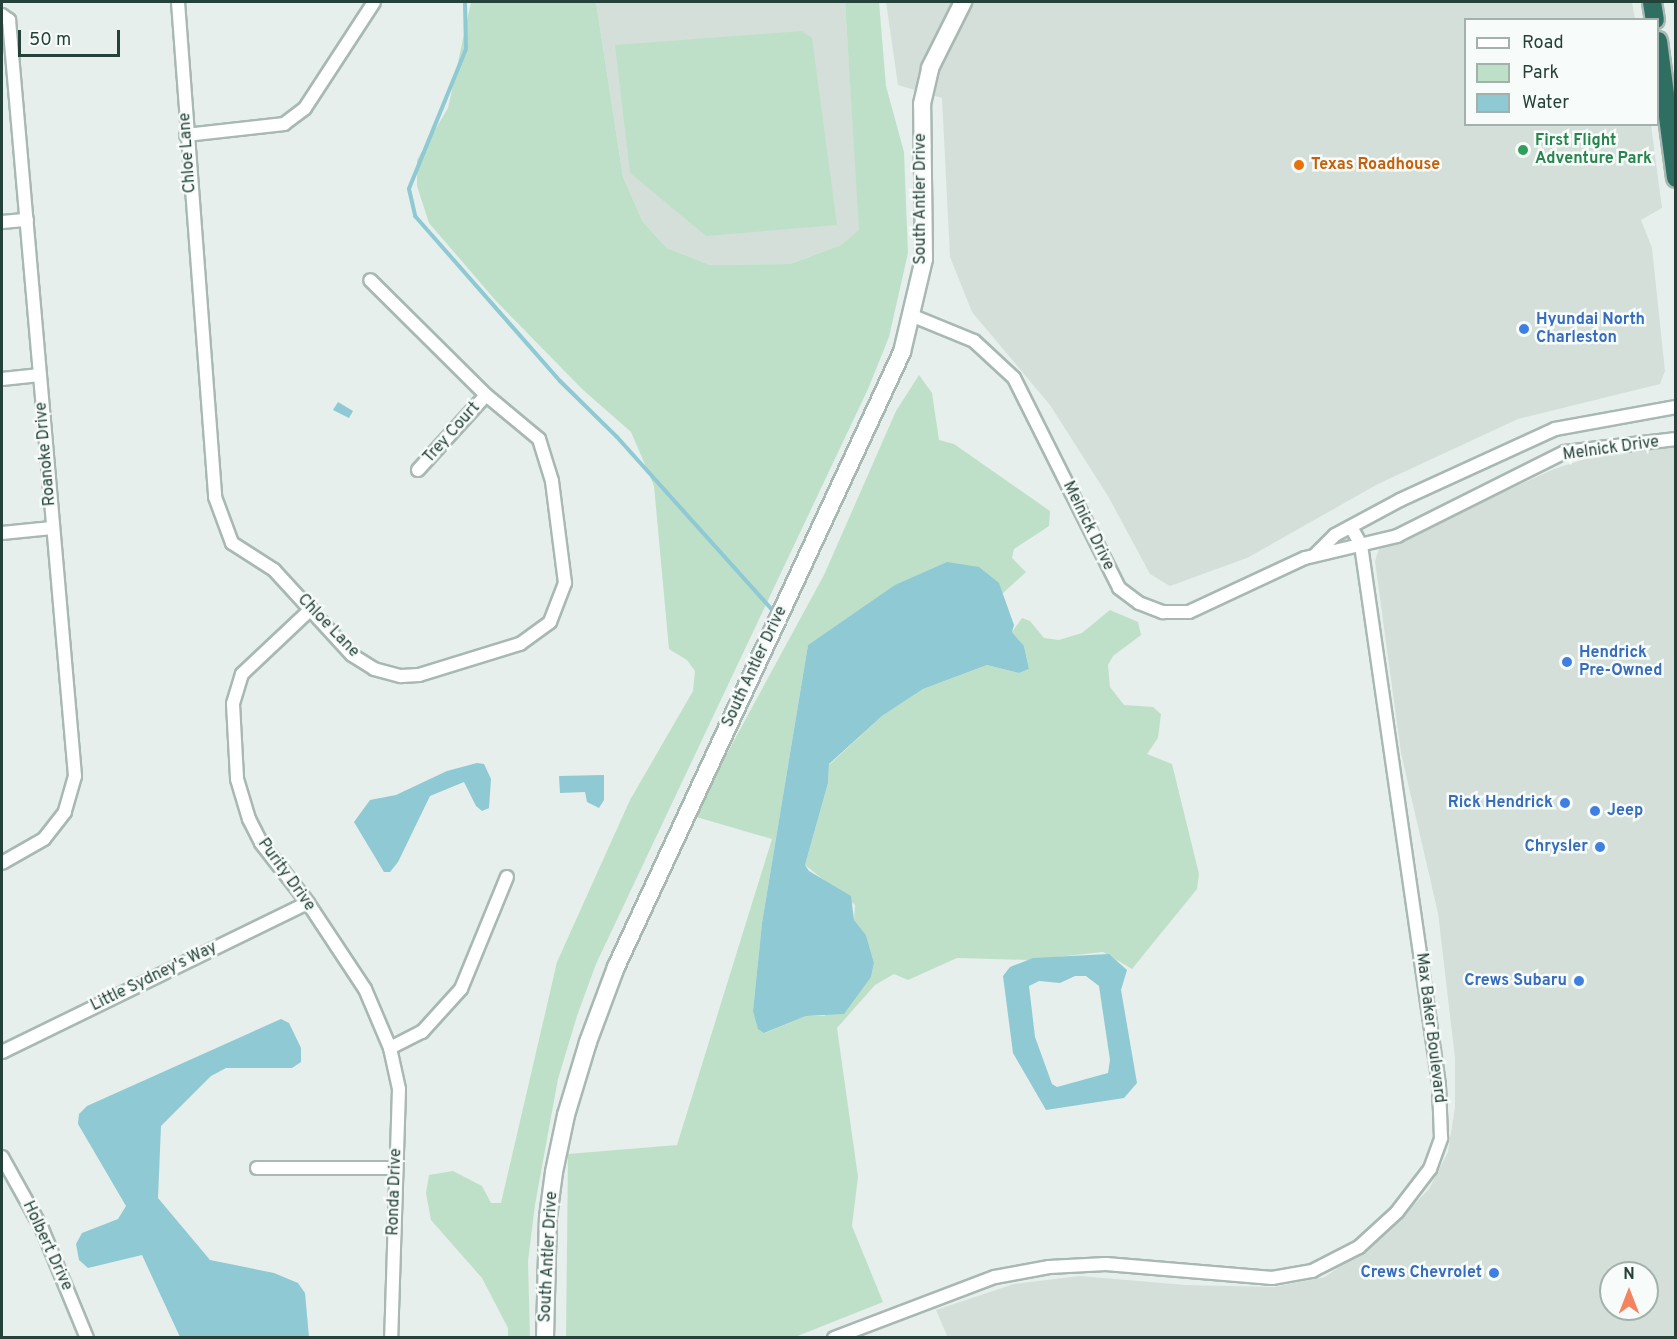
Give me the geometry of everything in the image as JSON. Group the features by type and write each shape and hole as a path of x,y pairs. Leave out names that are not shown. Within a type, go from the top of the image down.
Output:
{"highway":[{"path":"1652,2 1655,18"},
{"path":"1659,49 1676,178"}],"street":[{"name":"Chloe Lane","path":"178,2 214,497 232,543 274,570 352,655 374,669 401,676 419,675 520,644 550,622 565,583 552,481 538,439 486,395 370,280"},
{"path":"186,135 284,124 305,108 374,2"},
{"name":"South Antler Drive","path":"545,1338 544,1291 554,1172 566,1115 588,1042 616,967 902,352 913,316 924,259 922,104 933,60 963,2"},
{"name":"Roanoke Drive","path":"2,15 9,20 75,776 65,812 44,839 2,863"},
{"path":"2,222 27,220"},
{"name":"Melnick Drive","path":"913,316 974,341 1014,378 1119,588 1139,603 1163,612 1189,612 1316,554 1397,536 1565,452 1676,440"},
{"path":"2,379 40,375"},
{"name":"Trey Court","path":"418,470 486,395"},
{"name":"Melnick Drive","path":"1316,554 1335,536 1352,529 1400,500 1556,429 1676,407"},
{"path":"2,533 52,528"},
{"name":"Max Baker Boulevard","path":"834,1338 995,1277 1049,1267 1106,1264 1272,1278 1312,1271 1359,1247 1397,1212 1430,1169 1441,1138 1439,1085 1361,545 1352,529"},
{"name":"Purity Drive","path":"311,609 242,674 233,704 237,779 249,819 261,843 308,903 365,989 390,1048"},
{"path":"390,1048 422,1032 461,988 507,877"},
{"name":"Little Sydney's Way","path":"2,1052 308,903"},
{"name":"Ronda Drive","path":"390,1048 399,1089 391,1338"},
{"name":"Holbert Drive","path":"2,1157 42,1229 87,1338"},
{"path":"257,1168 396,1168"}],"shaded area":[{"path":"596,2 845,2 860,230 841,245 790,264 710,265 667,248 643,222 623,177"},
{"path":"886,2 1632,2 1635,18 1464,18 1464,126 1651,126 1662,208 1641,220 1652,248 1665,371 1660,384 1518,419 1378,484 1247,558 1170,586 1150,574 1108,496 1050,405 972,312 950,257 942,98 898,85"},
{"path":"1675,445 1675,1337 948,1338 936,1310 1014,1284 1080,1276 1185,1285 1274,1287 1325,1277 1386,1233 1429,1189 1448,1152 1455,1107 1455,1058 1438,913 1401,753 1375,561 1379,549 1554,469 1588,458"}],"green space":[{"path":"471,2 596,2 623,177 643,222 667,248 710,265 790,264 841,245 859,230 845,2 879,2 886,86 904,152 908,253 889,337 868,389 596,964 577,1016 558,1079 535,1205 528,1261 530,1338 508,1337 508,1328 482,1278 431,1220 426,1193 429,1175 453,1171 482,1186 491,1203 501,1203 557,962 630,800 693,691 695,671 687,660 669,649 654,486 631,432 582,389 496,301 429,223 417,186 417,160 448,108"},
{"path":"802,31 812,38 837,225 706,236 630,173 615,45"},
{"path":"919,375 932,393 939,440 954,444 1050,511 1049,526 1014,549 1012,558 1026,572 1001,595 999,583 855,613 808,645 762,923 753,1011 765,1033 806,1016 824,1016 871,977 874,963 866,935 854,920 855,905 805,865 828,783 829,765 882,716 923,689 987,665 1019,673 1029,669 1024,646 1012,632 1022,618 1030,621 1044,638 1059,640 1082,633 1110,610 1138,622 1141,635 1113,656 1108,665 1110,687 1124,705 1153,707 1161,714 1158,738 1147,754 1172,764 1199,874 1197,889 1132,969 1103,952 1030,960 957,958 908,980 894,974 875,985 837,1028 858,1177 852,1226 883,1302 795,1337 566,1338 568,1154 677,1145 772,839 693,816 824,575 896,411"}],"water":[{"path":"338,402 353,411 349,418 333,410"},
{"path":"947,562 979,567 999,583 1014,625 1012,632 1024,646 1029,669 1019,673 987,665 923,689 882,716 829,764 828,783 805,865 809,871 851,896 854,920 866,935 874,963 871,977 844,1014 806,1016 764,1033 758,1029 753,1011 762,923 808,645 895,585"},
{"path":"477,763 484,764 491,779 489,808 482,811 476,806 464,782 430,796 398,862 390,872 384,872 354,822 370,800 396,795 447,771"},
{"path":"604,775 604,800 599,808 587,802 585,792 560,793 559,776"},
{"path":"1109,954 1127,970 1121,990 1137,1083 1124,1098 1046,1110 1013,1053 1003,976 1010,967 1033,958","holes":["1075,976 1086,976 1099,986 1110,1060 1108,1073 1057,1087 1052,1084 1035,1037 1029,986 1039,981 1060,983"]},
{"path":"281,1019 289,1023 301,1048 301,1062 292,1068 226,1068 211,1076 161,1126 158,1198 210,1260 274,1273 298,1283 305,1293 309,1337 180,1337 142,1255 88,1268 79,1260 76,1244 82,1233 118,1219 126,1206 78,1124 79,1114 87,1106"}],"waterway":[{"path":"465,2 466,49 409,189 415,216 560,381 617,437 772,610"}],"place":[{"name":"First Flight Adventure Park","path":"1523,150"},
{"name":"Texas Roadhouse","path":"1299,165"},
{"name":"Hyundai North Charleston","path":"1524,329"},
{"name":"Hendrick Pre-Owned","path":"1567,662"},
{"name":"Rick Hendrick","path":"1565,803"},
{"name":"Jeep","path":"1595,811"},
{"name":"Chrysler","path":"1600,847"},
{"name":"Crews Subaru","path":"1579,981"},
{"name":"Crews Chevrolet","path":"1494,1273"}]}
